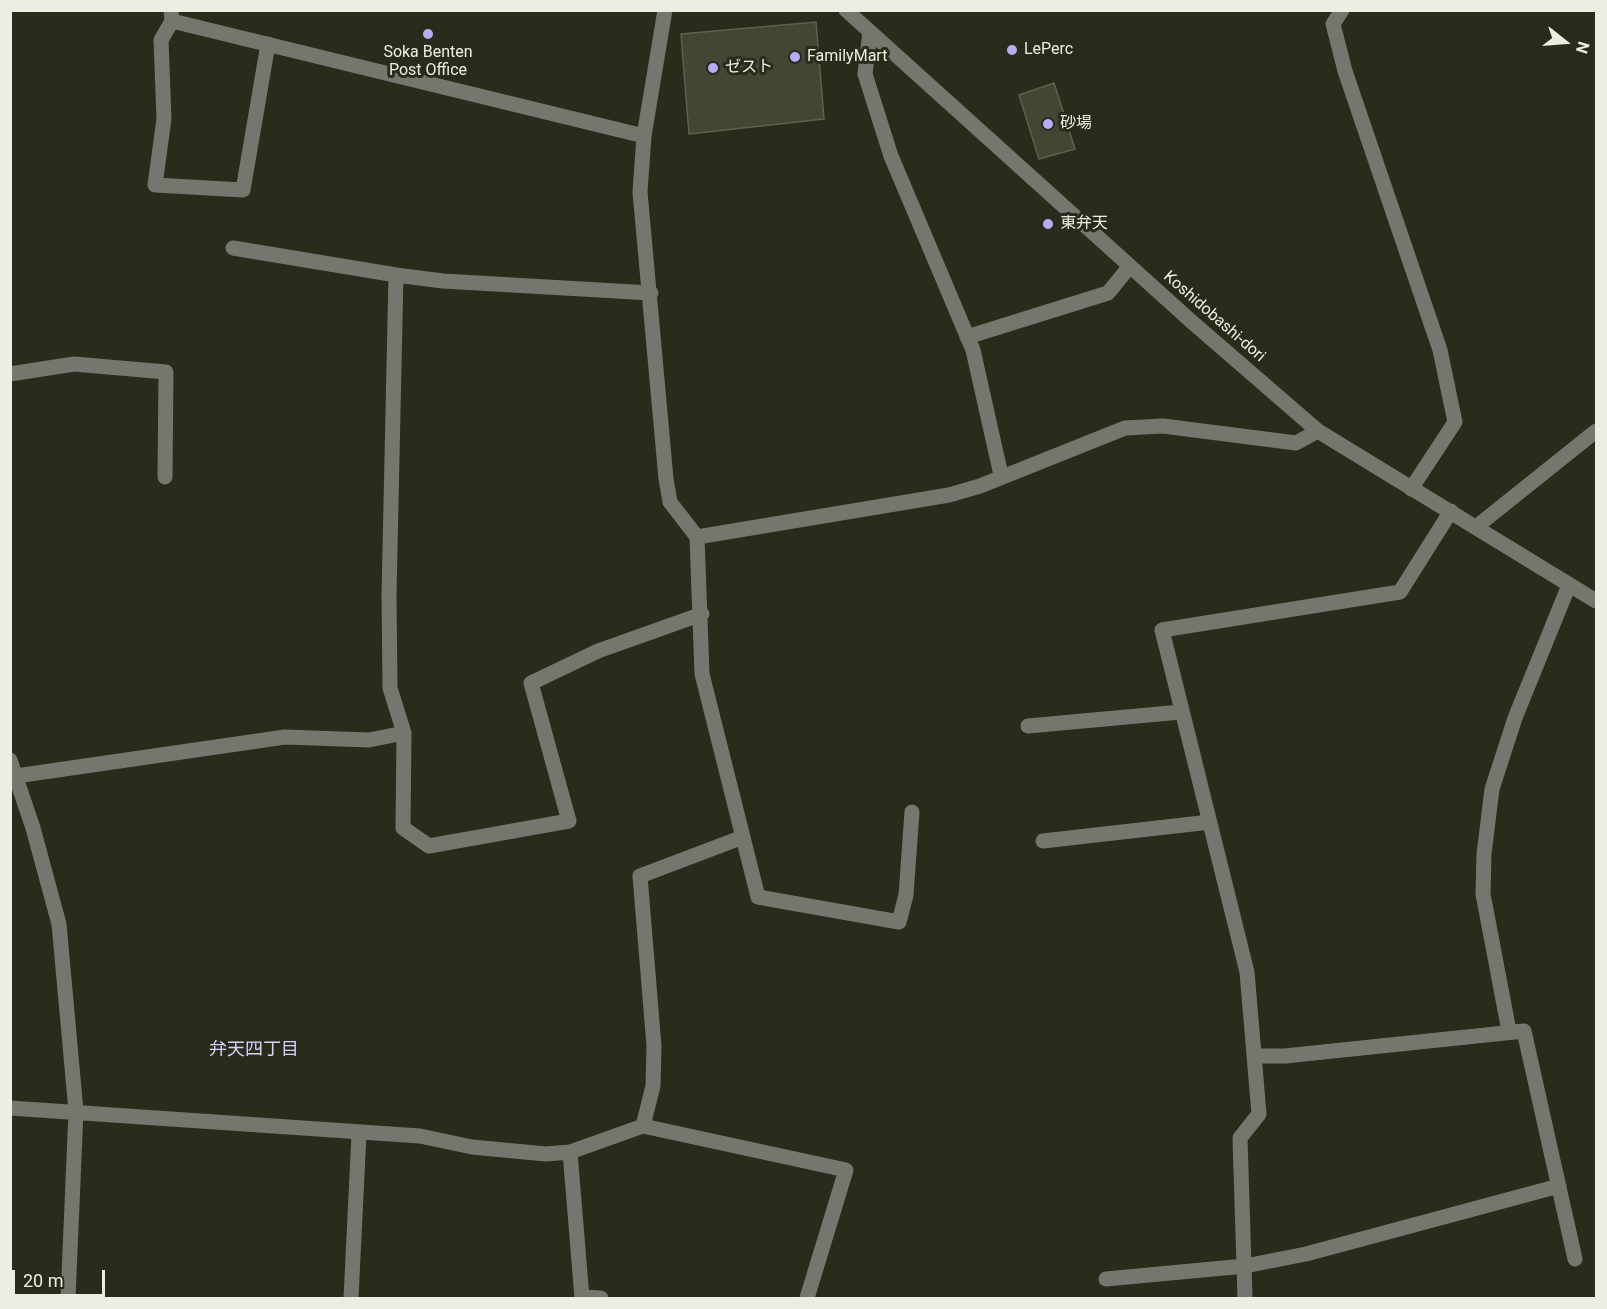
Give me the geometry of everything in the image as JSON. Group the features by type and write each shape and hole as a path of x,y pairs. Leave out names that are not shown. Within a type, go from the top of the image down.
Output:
{"street":[{"path":"665,10 644,136 640,192 670,502 697,537 702,614 702,674 758,897 899,922 906,895 912,812"},
{"name":"Koshidobashi-dori","path":"846,10 1130,266 1318,431 1596,601"},
{"path":"1342,10 1333,24 1345,71 1440,350 1455,422 1411,489"},
{"path":"268,44 243,190 155,185 164,119 161,40 171,16 268,44 644,136"},
{"path":"870,33 865,74 888,145 973,350 1001,475"},
{"path":"233,248 443,281 651,293"},
{"path":"967,338 1108,293 1130,266"},
{"path":"396,275 389,595 390,688 404,733 403,828 429,846 569,821 531,683 598,651 702,614"},
{"path":"10,374 74,364 166,372 165,477"},
{"path":"697,537 916,501 980,486 1001,475 1125,428 1163,426 1296,442 1318,431"},
{"path":"1476,526 1596,431"},
{"path":"1245,1299 1240,1138 1259,1114 1247,972 1180,712 1162,630 1400,592 1451,511"},
{"path":"1509,1031 1483,894 1484,854 1492,789 1515,718 1569,585"},
{"path":"1028,726 1180,712"},
{"path":"16,776 285,737 369,740 404,733"},
{"path":"10,760 59,924 76,1111 68,1299"},
{"path":"1043,841 1210,822"},
{"path":"643,1126 653,1086 654,1046 640,876 743,837"},
{"path":"1255,1056 1285,1056 1524,1031 1575,1259"},
{"path":"10,1108 76,1111 359,1134 420,1136 472,1147 535,1153 570,1152 643,1126 846,1170 807,1299"},
{"path":"351,1299 359,1134"},
{"path":"570,1152 582,1298 601,1299"},
{"path":"1106,1279 1245,1266 1327,1249 1559,1186"}],"building":[{"path":"816,22 824,119 689,134 681,34"},
{"path":"1054,83 1075,149 1039,159 1019,95"}],"place":[{"name":"Soka Benten Post Office","path":"428,34"},
{"name":"LePerc","path":"1012,50"},
{"name":"FamilyMart","path":"795,57"},
{"name":"ゼスト","path":"713,68"},
{"name":"砂場","path":"1048,124"},
{"name":"東弁天","path":"1048,224"}],"district":[{"name":"弁天四丁目","path":"254,1050"}]}
